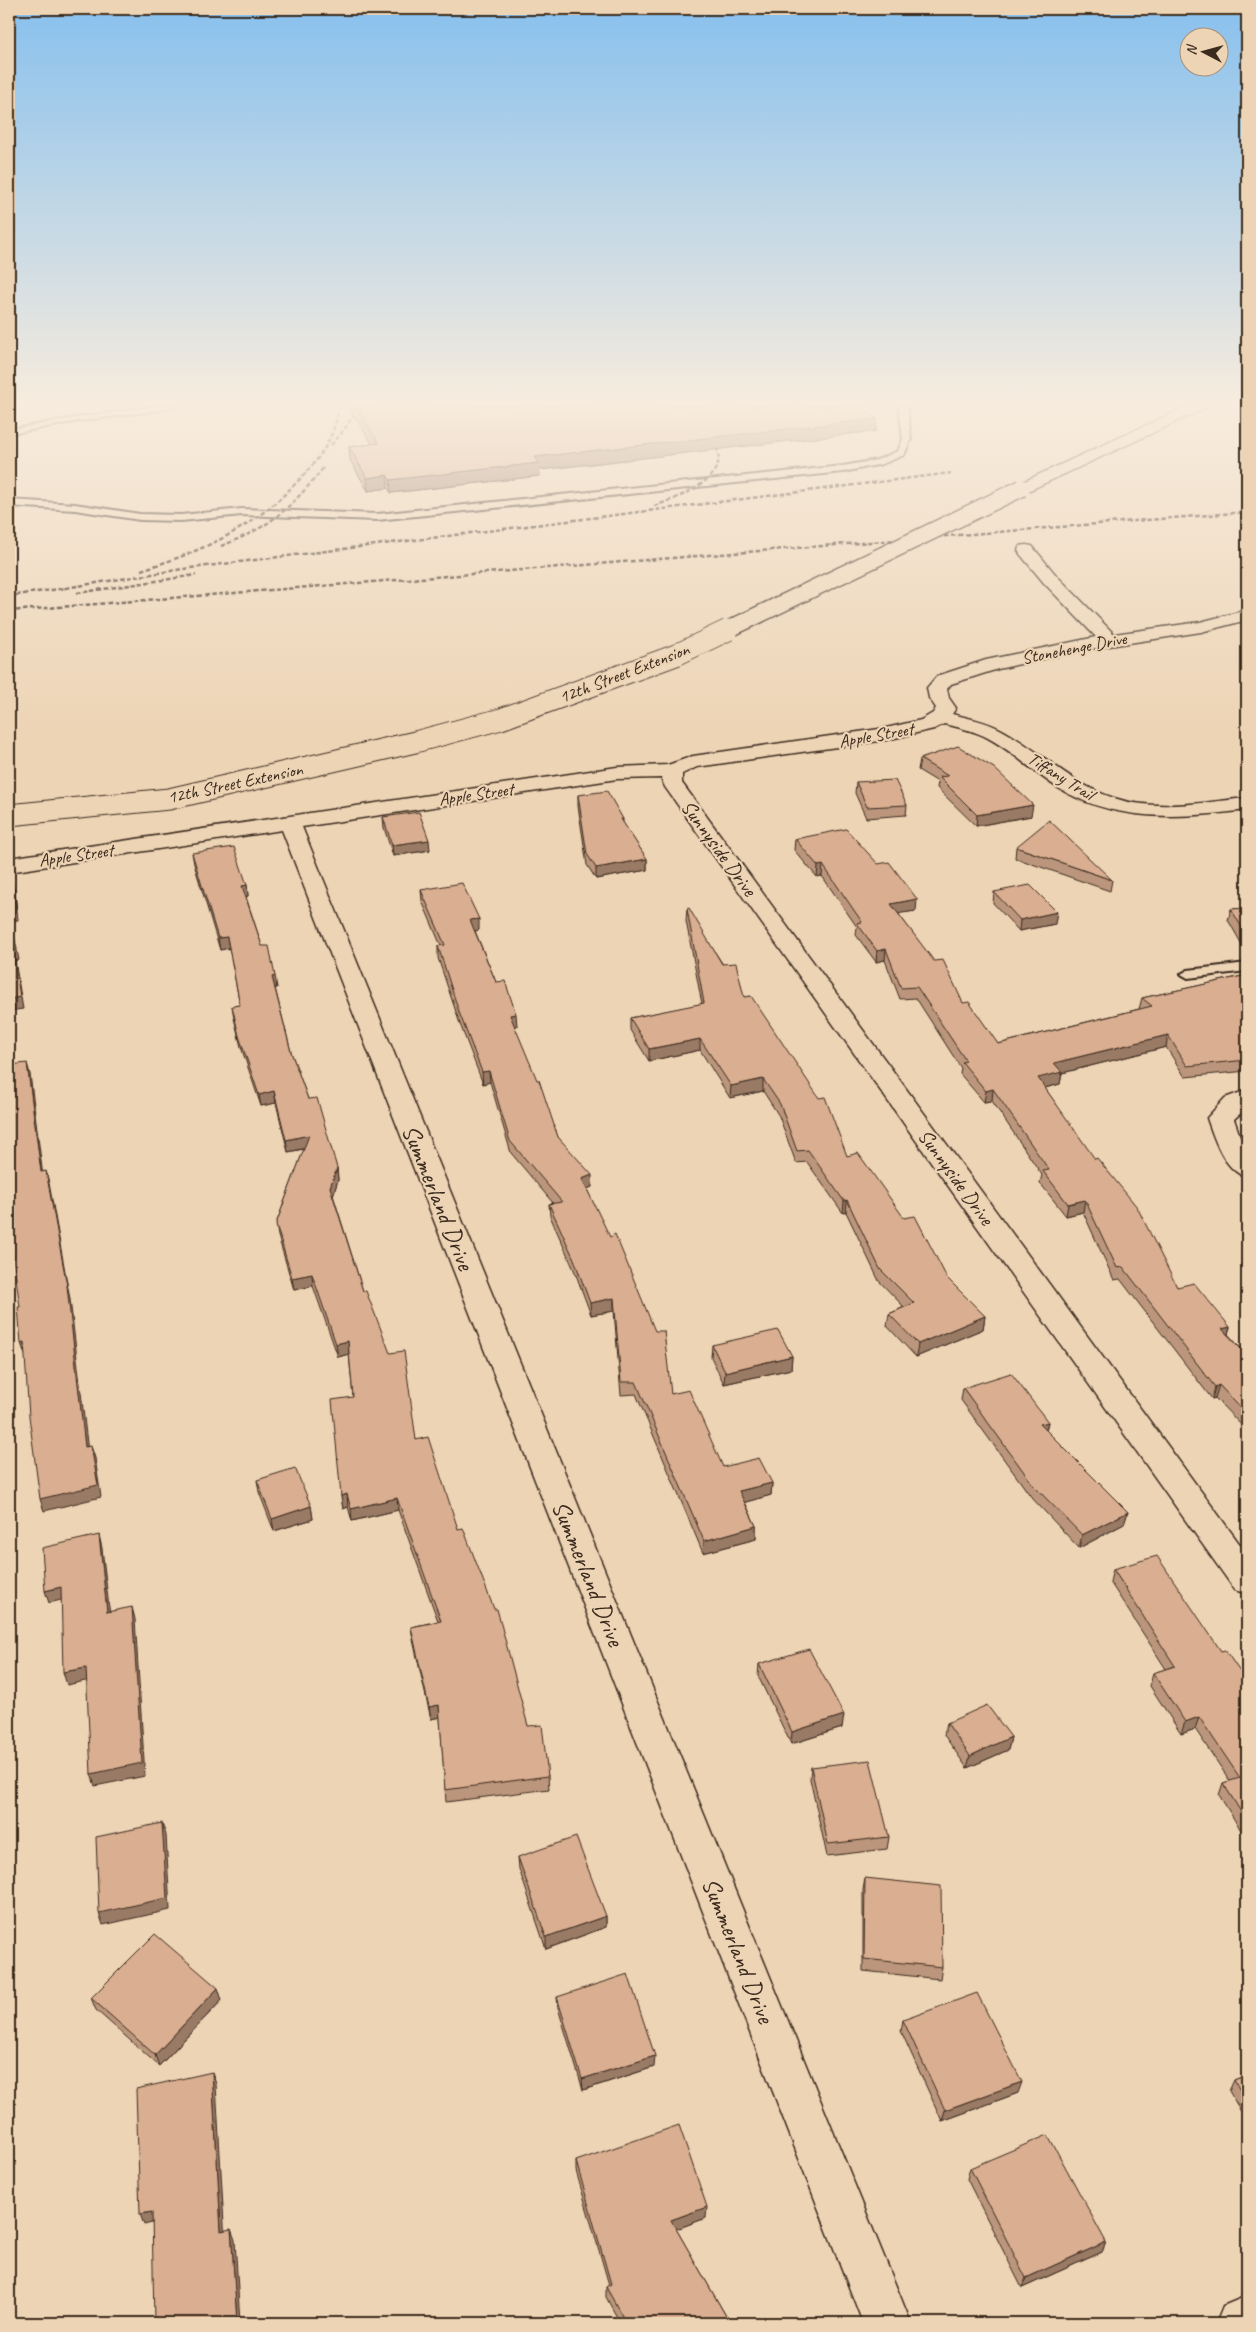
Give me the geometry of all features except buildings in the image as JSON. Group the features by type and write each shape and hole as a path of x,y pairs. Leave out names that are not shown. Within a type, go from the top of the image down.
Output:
{"street":[{"name":"12th Street Extension","path":"9,814 169,798 415,742 501,719 676,655 966,515"},
{"path":"1026,550 1050,579 1109,639"},
{"name":"Stonehenge Drive","path":"941,718 946,708 939,698 937,688 944,680 993,664 1109,639 1201,626 1247,615"},
{"name":"Apple Street","path":"9,864 616,773 671,771 693,762 886,734 927,725 941,718"},
{"name":"Tiffany Trail","path":"941,718 976,726 994,733 1086,795 1112,805 1160,813 1247,804"},
{"name":"Sunnyside Drive","path":"671,771 672,783 1247,1580"},
{"name":"Summerland Drive","path":"290,823 888,2323"},
{"path":"1247,1098 1234,1104 1220,1118 1229,1143 1247,1168"},
{"path":"1240,2323 1247,2320"}],"lane":[{"path":"126,515 173,518 209,515"},
{"path":"318,515 377,517 398,515"},
{"path":"1188,974 1247,966"}],"railway":[{"path":"141,570 206,546 245,525 259,515"},
{"path":"221,546 254,531 279,515"},
{"path":"60,589 183,569 616,515"},
{"path":"9,611 1212,515"},
{"path":"77,593 196,575"},
{"path":"60,589 66,588"},
{"path":"9,596 60,589"}]}
